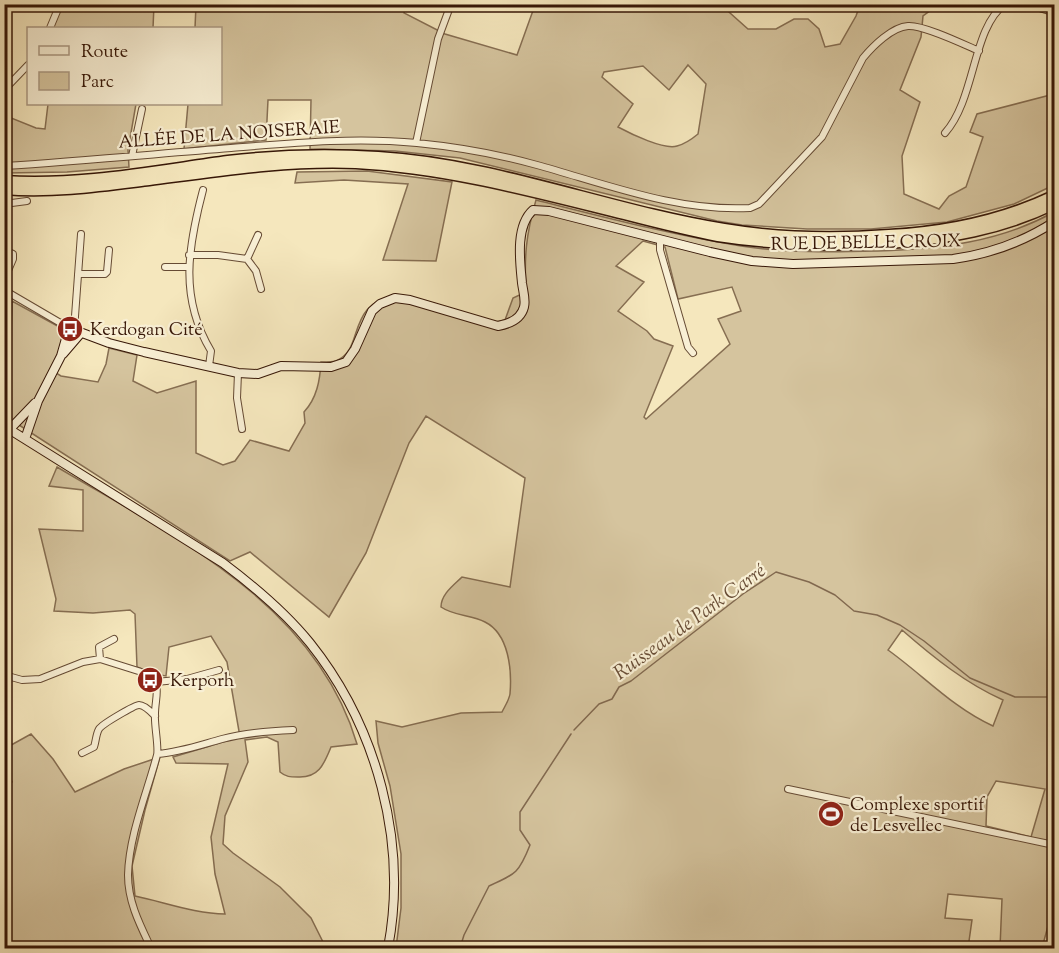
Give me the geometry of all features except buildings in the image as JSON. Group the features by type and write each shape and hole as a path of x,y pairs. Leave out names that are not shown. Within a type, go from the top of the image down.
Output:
{"highway":[{"path":"4,181 84,180 268,157 323,155 378,157 477,170 724,229 791,237 898,235 956,228 1014,213 1054,196"},
{"path":"4,189 76,188 260,166 315,163 372,164 440,171 716,235 779,244 834,245 910,242 961,235 1015,221 1054,204"}],"street":[{"path":"50,27 60,4"},
{"path":"416,143 438,39 451,4"},
{"path":"945,133 961,109 991,17 1005,4"},
{"path":"1026,4 1048,11 1054,10"},
{"name":"ALLÉE DE LA NOISERAIE","path":"4,165 347,141 416,143 456,148 535,164 659,200 750,208 759,204 822,136 858,65 870,50 895,30 909,26 922,29 979,51"},
{"path":"4,90 27,66"},
{"path":"132,156 142,109"},
{"path":"203,190 194,225 188,267 193,312 200,333 211,351 208,366"},
{"path":"4,204 27,201"},
{"name":"RUE DE BELLE CROIX","path":"238,373 258,374 281,366 331,367 339,365 351,356 372,311 380,304 394,298 410,300 498,326 510,324 524,309 520,262 521,239 527,216 533,210 549,211 753,261 793,264 953,259 989,253 1023,240 1054,222"},
{"path":"25,439 38,401 75,330 81,234"},
{"path":"247,259 258,235"},
{"path":"660,240 660,250 688,347 693,353"},
{"path":"4,250 13,254 14,259 4,280"},
{"path":"78,273 105,274 109,250"},
{"path":"189,255 218,255 247,259 256,271 261,288"},
{"path":"165,267 188,267"},
{"path":"4,290 75,330 144,352 238,373 237,398 242,429"},
{"path":"38,401 7,428 223,563 252,585 294,625 328,667 343,690 364,735 384,795 393,849 394,883 388,948"},
{"path":"100,659 99,647 114,639"},
{"path":"4,675 22,680 40,679 83,662 100,659 150,675 156,682 155,716 158,754 146,791 129,861 128,877 130,902 151,948"},
{"path":"156,682 187,679 219,670"},
{"path":"82,753 94,747 99,729 105,722 137,705 142,705 155,716"},
{"path":"158,754 195,748 221,739 243,735 293,730"},
{"path":"788,789 1054,845"}],"green space":[{"path":"63,5 154,5 153,27 52,27"},
{"path":"196,5 407,5 404,13 445,34 517,55 535,5 721,5 748,29 776,29 794,19 808,19 819,29 825,47 840,44 860,5 938,5 923,16 921,37 900,90 920,102 902,156 904,194 939,209 949,196 966,187 983,137 970,132 977,114 1054,94 1054,185 1014,204 947,222 871,229 807,229 742,225 717,221 460,158 395,151 310,149 311,100 268,100 266,140 184,149 188,105 222,105 222,27 195,27","holes":["688,65 706,84 698,134 683,144 671,147 648,141 618,127 633,104 602,77 604,72 643,66 669,90"]},
{"path":"48,105 136,105 128,150 129,167 67,172 5,173 4,115 36,128 45,129"},
{"path":"367,171 452,182 436,261 383,260 408,184 344,180 295,183 297,172"},
{"path":"536,200 715,242 775,250 827,252 947,246 991,237 1054,212 1054,904 1042,948 1000,948 1002,899 948,894 945,918 972,920 968,948 396,948 401,908 401,854 390,786 378,743 376,721 402,727 461,713 502,712 510,694 510,674 507,654 499,635 485,622 441,607 446,594 462,577 510,587 525,478 426,416 409,443 366,553 329,617 250,552 230,561 5,416 4,330 11,332 12,301 63,329 63,341 51,370 61,376 98,382 106,364 109,348 137,355 133,381 157,393 196,381 196,453 223,465 235,461 250,440 289,451 305,423 304,412 317,388 321,362 336,361 345,355 351,347 363,316 370,307 381,300 398,295 496,322 505,320 513,298 526,292 525,267","holes":["643,241 665,247 678,299 732,287 741,311 718,319 730,344 646,419 644,417 673,346 654,339 647,331 618,311 644,282 616,266","902,630 950,669 1003,700 993,726 951,701 888,650","996,781 1045,789 1031,837 986,826 987,797"]},
{"path":"57,467 192,548 235,579 275,613 309,651 337,695 357,744 331,747 320,769 311,775 293,777 280,772 278,742 267,737 245,740 248,762 225,816 223,844 280,887 311,918 326,948 5,948 4,786 12,782 5,765 4,749 31,734 53,759 75,792 124,769 160,757 132,866 135,896 191,910 225,914 215,874 211,837 228,764 176,763 173,757 240,737 227,662 211,636 169,647 166,676 154,674 137,667 135,614 130,610 93,613 54,611 56,599 39,529 83,531 83,490 49,486"}],"waterway":[{"name":"Ruisseau de Park Carré","path":"574,730 599,704 612,699 619,687 631,681 743,594 776,572 809,582 835,595 854,611 877,615 900,625 970,678 1015,697 1054,697"},
{"name":"Ruisseau de Park Carré","path":"460,948 464,935 489,886 516,872 523,862 530,845 520,830 520,812 571,734"}],"place":[{"name":"Kerdogan Cité","path":"70,329"},
{"name":"Kerporh","path":"150,680"},
{"name":"Complexe sportif de Lesvellec","path":"831,814"}]}
